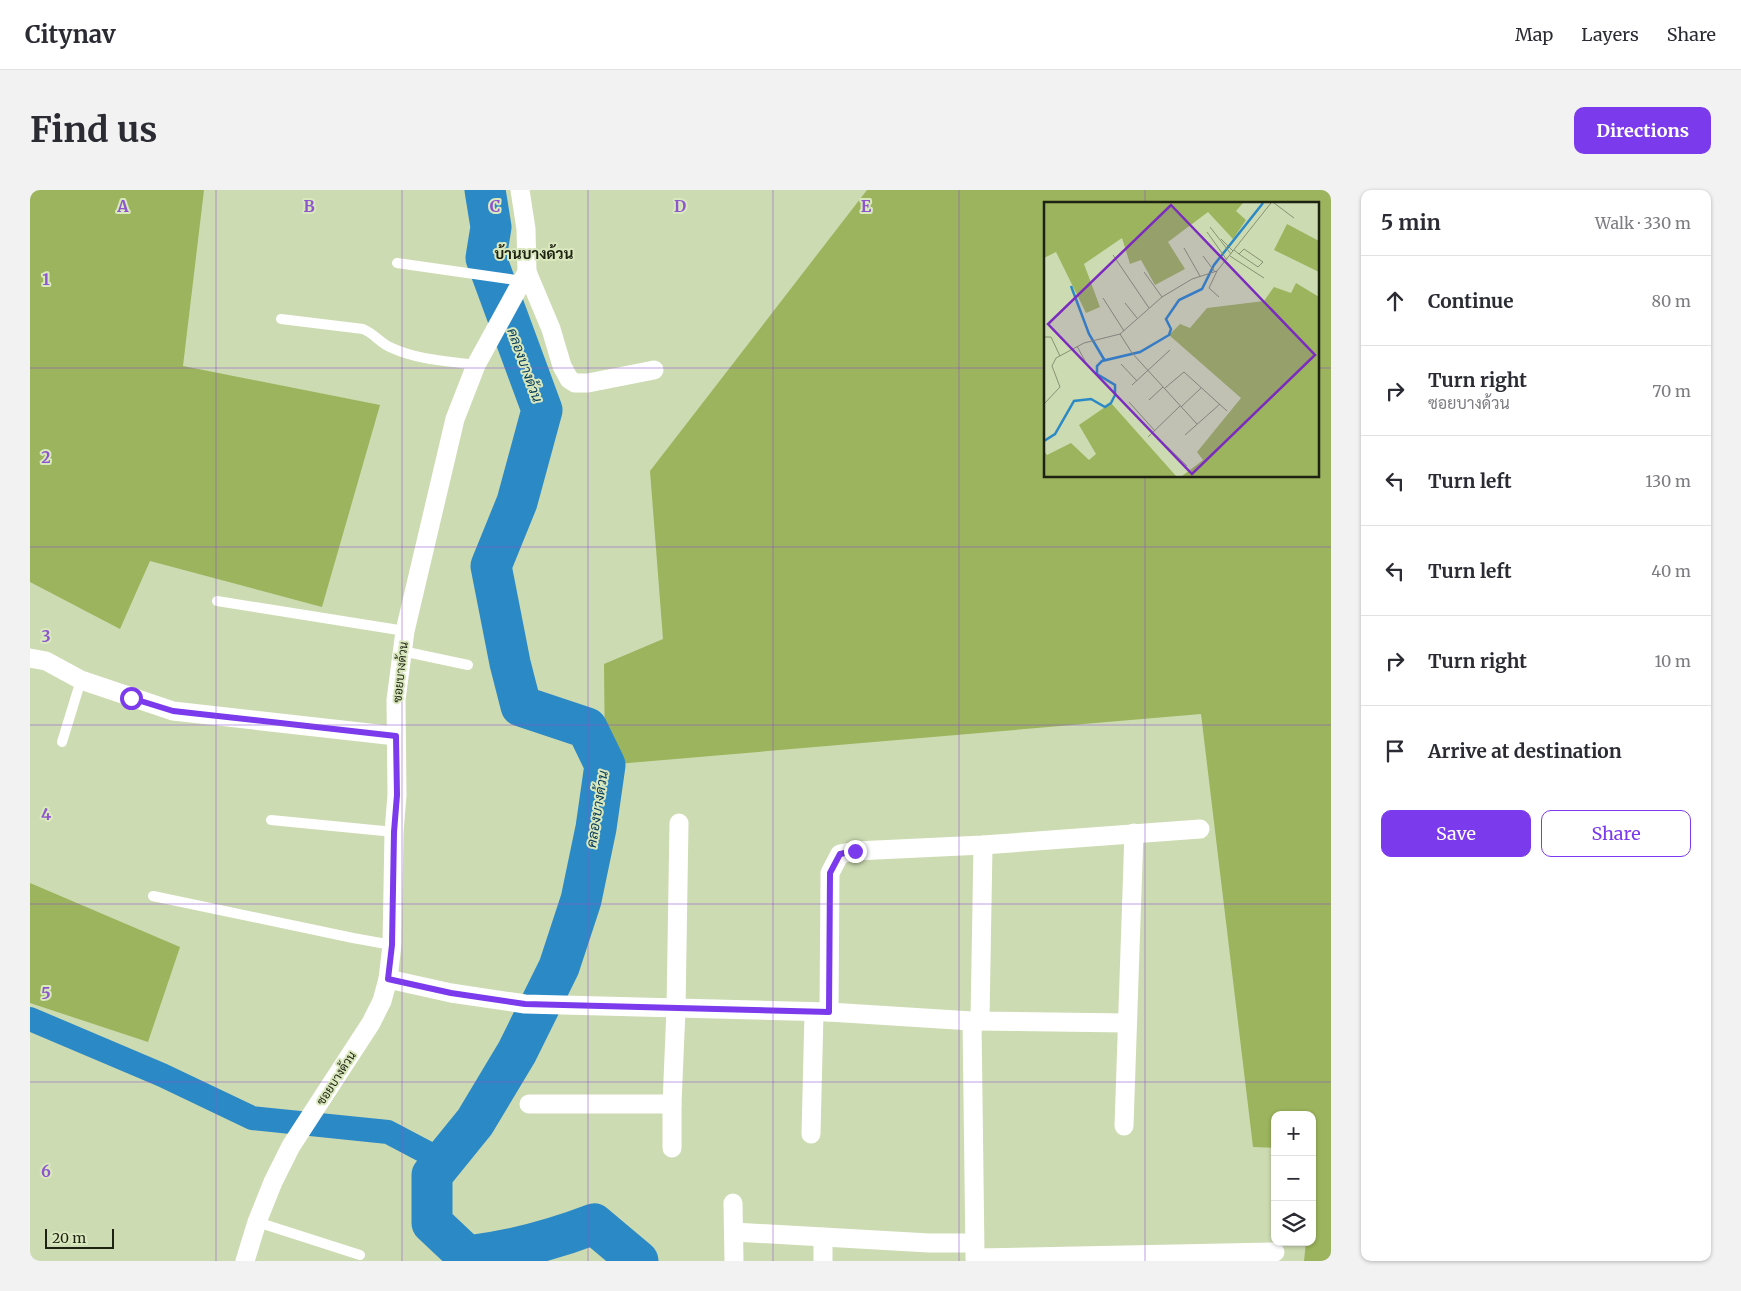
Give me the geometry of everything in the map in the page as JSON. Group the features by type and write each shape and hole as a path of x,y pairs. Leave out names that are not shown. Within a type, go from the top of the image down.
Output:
{"street":[{"path":"520,190 526,229 522,282 551,329 562,366 569,379 575,383 588,383 654,370"},
{"name":"ซอยบางด้วน","path":"244,1261 256,1222 291,1146 371,1023 382,1000 388,979 392,945 394,832 397,795 396,700 405,631 455,419 476,365 522,282"},
{"path":"30,658 46,661 81,680 173,711 396,736"},
{"path":"672,1148 679,823"},
{"path":"810,1134 821,1012 830,873 840,854 855,851 983,845 1200,829"},
{"path":"1124,1126 1134,833"},
{"path":"975,1254 976,1021 983,845"},
{"path":"388,979 451,993 525,1004 676,1009 741,1009 976,1021 1127,1024"},
{"path":"530,1104 672,1104"},
{"path":"733,1203 734,1261"},
{"path":"734,1232 929,1243 975,1254 1275,1252"},
{"path":"822,1237 823,1261"}],"lane":[{"path":"397,263 522,282"},
{"path":"281,319 363,329 376,336 384,344 411,356 476,365"},
{"path":"217,601 405,631"},
{"path":"402,651 468,665"},
{"path":"62,742 81,680"},
{"path":"271,820 394,832"},
{"path":"153,896 392,945"},
{"path":"256,1222 360,1255"}],"green space":[{"path":"30,190 204,190 183,366 380,405 322,607 150,561 120,629 30,582"},
{"path":"867,190 1331,190 1331,1261 1304,1261 1306,1246 1316,1246 1316,1111 1271,1111 1271,1148 1253,1147 1201,714 605,765 604,664 663,639 650,471"},
{"path":"30,883 180,947 148,1042 30,1003"}],"waterway":[{"name":"คลองบางด้วน","path":"485,190 491,227 486,258 542,410 517,502 491,566 510,663 521,706 587,728 605,765 596,828 581,900 559,967 517,1052 475,1122 432,1175 432,1223 467,1256 532,1244 594,1224 638,1261"},
{"path":"30,1019 162,1075 252,1118 388,1132 443,1161"}],"district":[{"name":"บ้านบางด้วน","path":"534,253"}],"route":[{"path":"131,698 173,711 396,736 397,795 394,832 392,945 388,979 414,986 525,1004 829,1012 830,873 840,854 855,851"}]}
